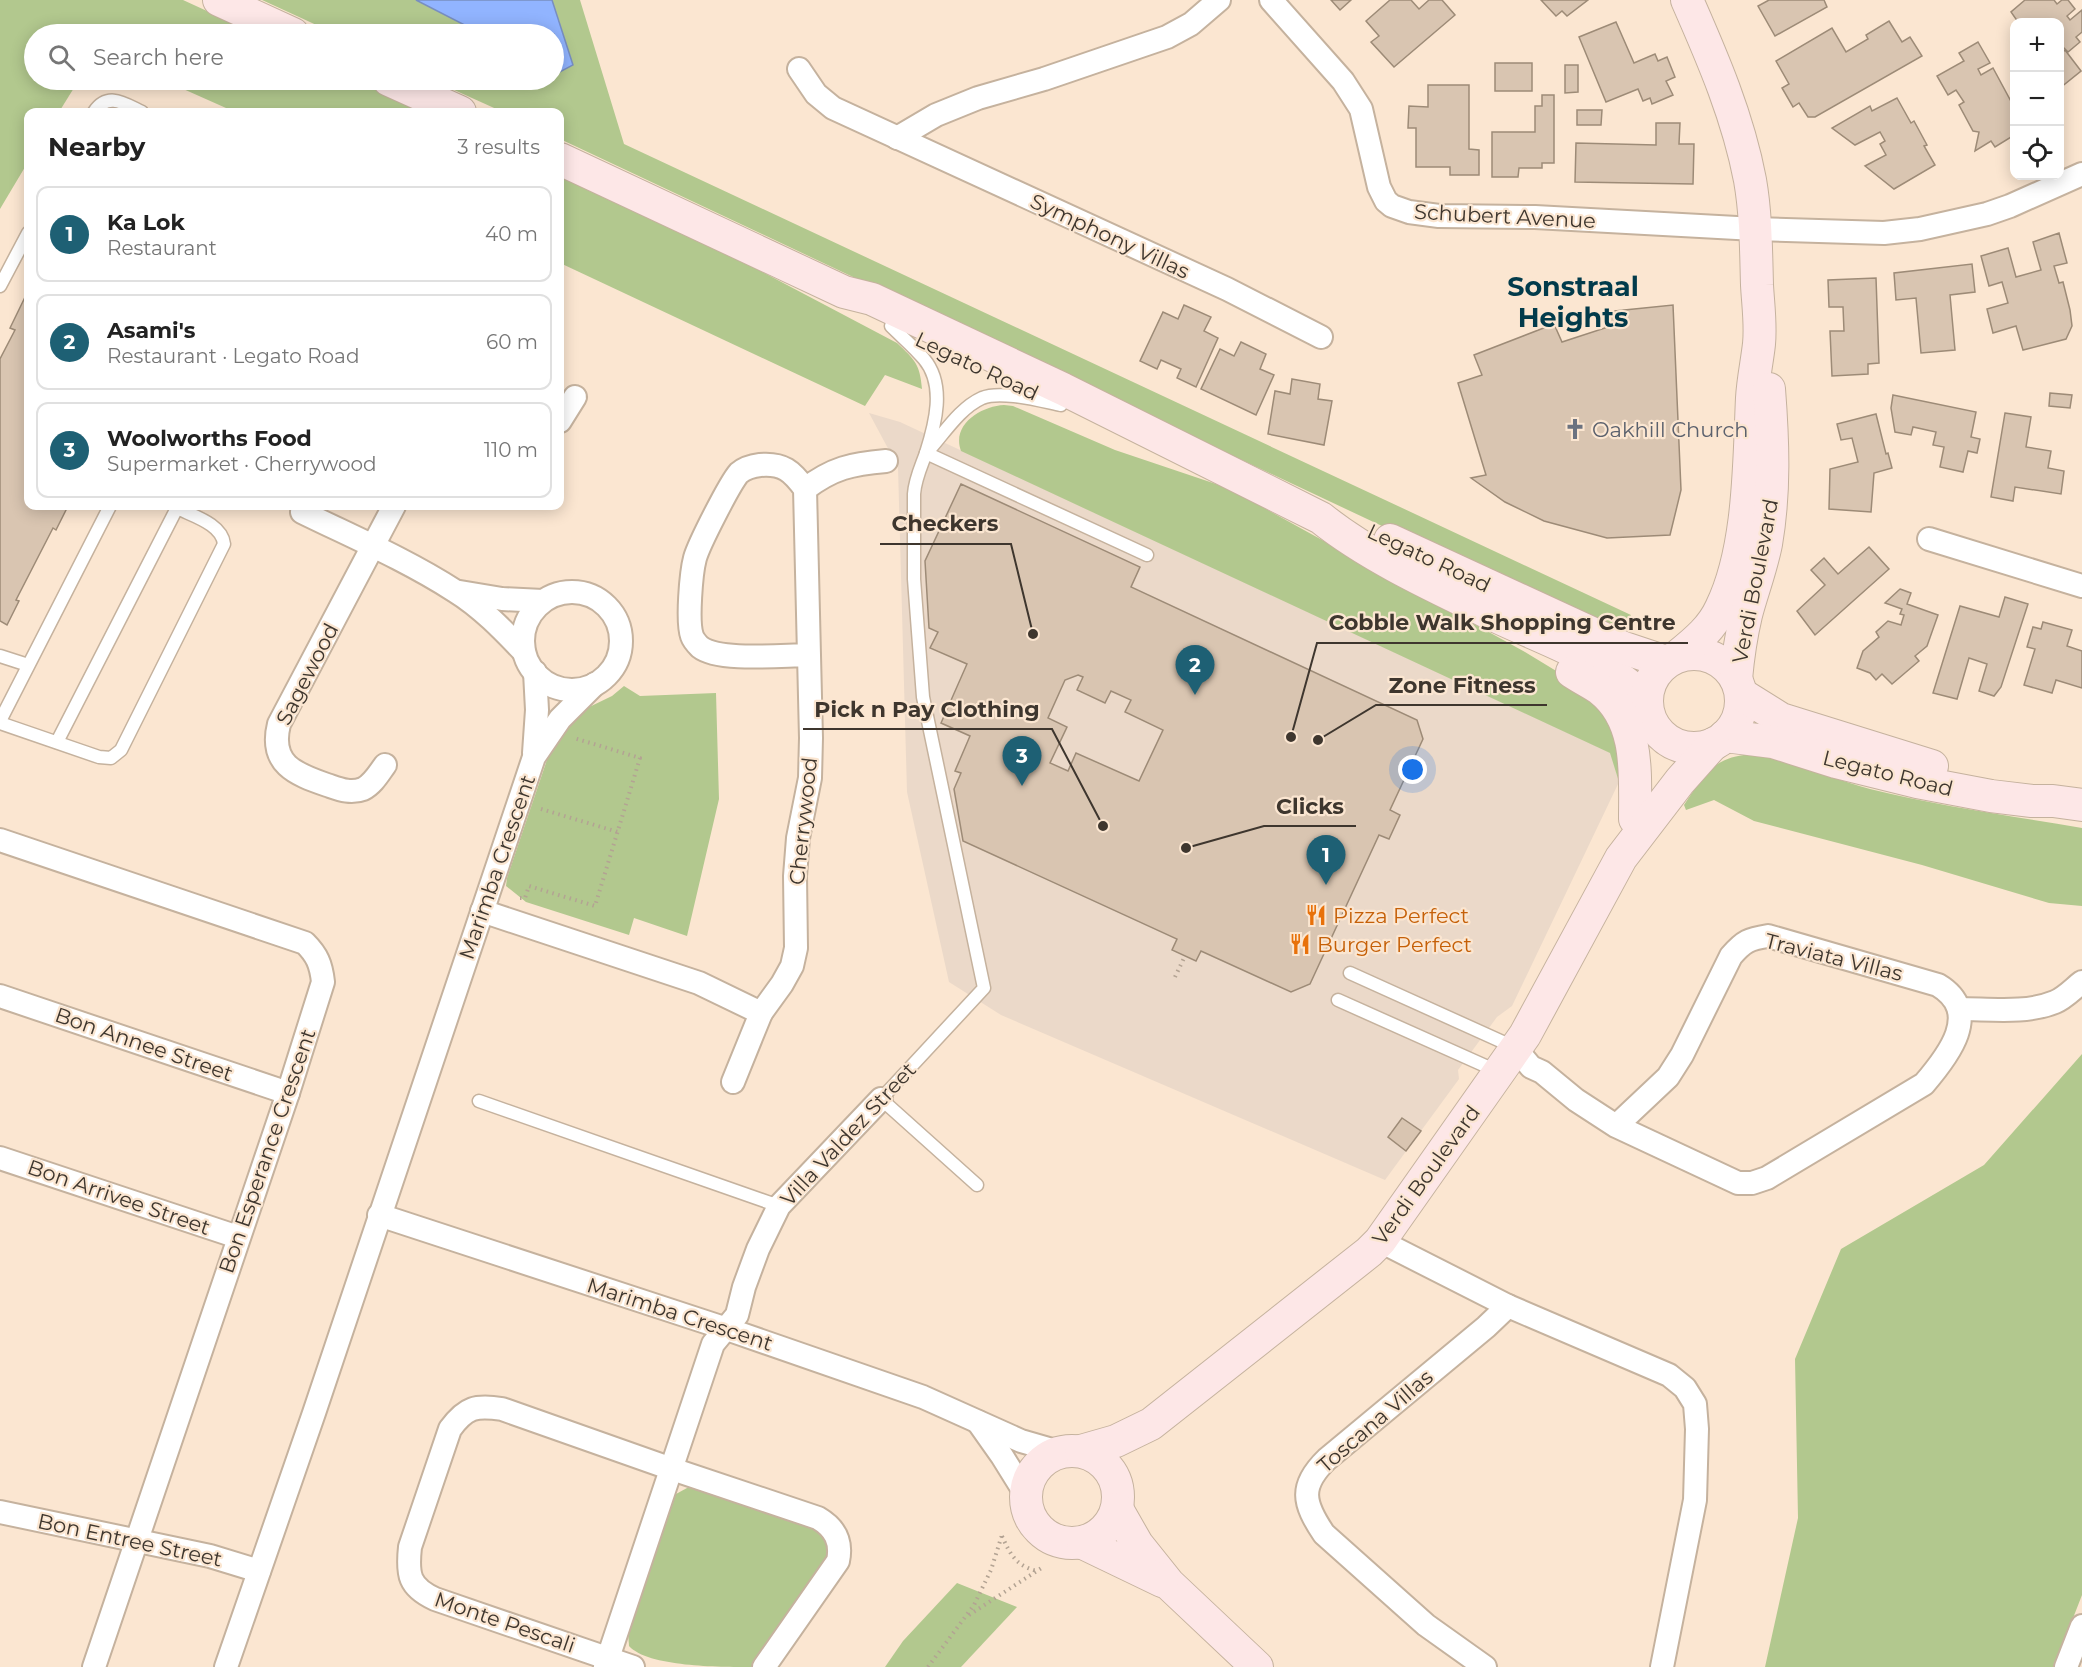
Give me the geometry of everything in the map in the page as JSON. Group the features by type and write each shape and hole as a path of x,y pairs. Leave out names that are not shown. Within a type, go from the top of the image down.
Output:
{"street":[{"path":"219,0 271,24"},
{"path":"897,138 936,115 978,98 1044,79 1167,37 1191,24 1219,0"},
{"name":"Schubert Avenue","path":"1271,0 1343,81 1361,109 1379,187 1386,201 1392,206 1409,212 1439,216 1535,217 1755,229 1884,233 1957,222 2010,206 2082,174"},
{"name":"Verdi Boulevard","path":"1673,658 1704,634 1714,622 1722,606 1739,551 1759,341 1755,229 1750,183 1733,112 1688,0"},
{"name":"Symphony Villas","path":"799,69 816,94 833,108 1227,290 1321,337"},
{"path":"411,90 451,108"},
{"name":"Legato Road","path":"564,161 844,292 872,299 1063,389 1321,518 1345,537 1486,612 1530,630 1612,673 1646,699"},
{"name":"Legato Road","path":"844,292 861,310 891,326 1061,405 1098,422 1152,434"},
{"name":"Verdi Boulevard","path":"1738,686 1739,651 1746,615 1765,546 1772,502 1774,444 1767,365 1759,341"},
{"path":"564,415 575,398"},
{"path":"808,655 715,654 700,646 692,636 691,621 691,576 696,555 729,489 740,473 751,466 781,465 796,477 805,489 837,468 886,461"},
{"name":"Cherrywood","path":"733,1082 761,1013 792,966 796,948 795,876 798,838 810,778 811,738 805,489"},
{"path":"298,510 373,546 455,591 493,621 524,652 535,672 544,681 556,687 583,688 595,684 607,675 616,663 621,650 621,635 617,621 598,599 585,593 570,591 556,594 543,601 528,619 523,641 524,652"},
{"name":"Sagewood","path":"385,765 368,786 352,791 343,790 298,775 284,762 277,744 279,724 392,510"},
{"name":"Legato Road","path":"1321,518 1358,525 1624,648 1673,658"},
{"path":"1929,539 2082,586"},
{"path":"455,591 502,599 543,601"},
{"path":"1486,612 1502,629 1601,690 1618,710 1632,742 1636,766 1635,819"},
{"path":"1694,653 1709,655 1730,669 1738,686 1739,714 1734,725 1719,740 1700,748 1686,747 1672,743 1657,730 1647,712 1648,685 1655,672 1673,658 1694,653"},
{"name":"Marimba Crescent","path":"534,757 537,710 535,672"},
{"name":"Marimba Crescent","path":"226,1667 534,757 550,730 569,708 595,684"},
{"name":"Legato Road","path":"1738,686 1781,718 1927,764 2032,790 2068,803"},
{"name":"Verdi Boulevard","path":"1070,1452 1116,1441 1151,1424 1370,1251 1380,1240 1516,1063 1621,858 1652,772 1657,730"},
{"name":"Verdi Boulevard","path":"1621,858 1680,781 1719,740"},
{"name":"Legato Road","path":"1719,740 1773,742 1836,762 1928,784 1991,796 2068,803"},
{"name":"Bon Esperance Crescent","path":"0,840 305,943 321,963 323,982 288,1093 94,1667"},
{"path":"482,911 699,983 761,1013"},
{"name":"Traviata Villas","path":"1616,1126 1668,1077 1682,1055 1731,956 1742,944 1752,938 1768,936 1938,985 1949,992 1959,1009"},
{"path":"1516,1063 1542,1072 1576,1100 1616,1126 1738,1182 1752,1182 1767,1178 1924,1084 1942,1063 1953,1044 1958,1028 1959,1009 2019,1009 2040,1006 2057,1001 2082,982"},
{"name":"Bon Annee Street","path":"0,996 288,1093"},
{"name":"Villa Valdez Street","path":"724,1328 737,1315 744,1287 758,1249 779,1206 881,1099"},
{"name":"Bon Arrivee Street","path":"0,1158 238,1237"},
{"name":"Marimba Crescent","path":"380,1215 724,1328 923,1397 1021,1441 1070,1452"},
{"path":"1380,1240 1508,1306 1669,1375 1685,1388 1695,1404 1697,1429 1695,1500 1662,1667"},
{"name":"Toscana Villas","path":"1485,1667 1426,1624 1324,1534 1307,1503 1308,1486 1314,1472 1327,1459 1486,1327 1508,1306"},
{"path":"606,1663 713,1344 724,1328"},
{"name":"Monte Pescali","path":"633,1667 606,1663 419,1592 413,1583 408,1564 410,1547 450,1429 459,1416 468,1410 483,1407 502,1409 672,1470 818,1518 826,1523 837,1537 840,1553 835,1569 764,1667"},
{"path":"977,1420 1025,1493"},
{"name":"Verdi Boulevard","path":"1118,1499 1151,1424"},
{"path":"1118,1499 1105,1531 1083,1543 1063,1543 1041,1532 1032,1521 1026,1507 1025,1493 1032,1472 1040,1463 1070,1452 1094,1456 1105,1464 1113,1475 1118,1499 1137,1544 1169,1584 1257,1667"},
{"name":"Bon Entree Street","path":"0,1512 136,1539 259,1570"},
{"path":"1083,1543 1169,1584"},
{"path":"2066,1667 2082,1626"}],"lane":[{"path":"97,108 100,104 115,100 133,108"},
{"path":"0,286 24,241"},
{"path":"891,326 926,360 934,376 937,395 936,413 926,453"},
{"path":"926,453 962,411 984,398 1001,396 1061,405"},
{"path":"926,453 1147,555"},
{"name":"Villa Valdez Street","path":"881,1099 984,988 923,697 914,579 914,494 915,480 926,453"},
{"path":"108,510 0,722 104,758 111,758 121,750 224,544 219,530 182,510"},
{"path":"57,742 175,510"},
{"path":"0,656 28,665"},
{"path":"1350,974 1516,1063"},
{"path":"1338,1000 1516,1063"},
{"path":"881,1099 976,1185"},
{"path":"479,1101 779,1206"}],"path":[{"path":"504,918 510,899 525,898 529,886 595,906 640,758 550,730"},
{"path":"519,802 618,832"},
{"path":"1175,977 1185,956"},
{"path":"928,1667 974,1605 991,1570 1002,1535 1009,1554 1019,1564 1036,1570"},
{"path":"965,1617 1043,1566"}],"shaded area":[{"path":"869,413 900,422 1611,753 1619,782 1512,1006 1497,1017 1458,1070 1459,1079 1385,1180 1001,1015 949,982 907,792 898,467"}],"green space":[{"path":"0,0 183,0 235,24 24,24 24,90 73,90 61,108 24,108 24,169 0,209"},
{"path":"262,0 580,0 624,144 1631,615 1622,639 564,141 564,108 494,108 454,90 564,90 564,24 314,24"},
{"path":"186,90 376,90 417,108 226,108"},
{"path":"564,177 732,256 897,343 916,363 922,389 885,375 865,406 564,265"},
{"path":"1004,405 1013,406 1115,450 1239,494 1525,652 1576,683 1592,695 1614,732 1621,773 1619,782 1610,753 961,451 960,433 970,418 987,409"},
{"path":"624,686 640,696 716,693 719,799 687,936 634,918 629,935 526,902 506,886 552,745 583,710 612,696"},
{"path":"1751,754 1781,760 1855,785 1896,795 2082,828 2082,906 2049,903 1922,865 1754,821 1714,800 1686,810 1684,805 1710,770 1726,759"},
{"path":"2082,1054 2082,1595 2054,1667 1765,1667 1798,1518 1795,1359 1841,1249 1984,1165"},
{"path":"687,1488 694,1488 811,1527 821,1535 826,1544 823,1567 751,1667 703,1666 668,1662 638,1653 629,1646 628,1632 671,1504 676,1494"},
{"path":"957,1583 1017,1607 961,1667 885,1667 903,1641"}],"water":[{"path":"416,0 552,0 560,24 463,24"},
{"path":"564,37 573,65 564,70"}],"building":[{"path":"1331,0 1351,0 1340,10"},
{"path":"1390,0 1411,0 1419,9 1429,0 1442,0 1455,15 1394,67 1371,42 1379,36 1366,21"},
{"path":"1541,0 1588,0 1567,16 1562,11 1556,16"},
{"path":"1769,0 1824,0 1827,7 1775,36 1758,6"},
{"path":"2025,0 2054,0 2057,4 2062,0 2068,0 2075,9 2067,16 2070,20 2082,10 2082,32 2076,37 2080,42 2068,52 2064,48 2064,18 2015,18 2011,12"},
{"path":"1889,21 1902,42 1910,37 1922,56 1815,117 1808,117 1799,103 1793,107 1782,88 1789,84 1776,61 1832,28 1846,52 1868,39 1866,35"},
{"path":"1616,22 1634,63 1655,54 1658,61 1667,57 1675,77 1666,81 1673,95 1652,104 1650,98 1643,101 1638,89 1606,102 1579,37"},
{"path":"1978,42 1990,63 1978,69 1981,75 1993,68 2010,100 2010,138 1995,147 1991,141 1975,151 1979,132 1973,131 1959,105 1964,102 1956,90 1948,95 1937,76 1964,61 1959,53"},
{"path":"2064,51 2081,71 2064,85 2064,72"},
{"path":"1495,63 1532,63 1532,91 1495,91"},
{"path":"1565,65 1578,65 1578,92 1565,93"},
{"path":"1428,85 1469,85 1469,149 1479,150 1479,175 1450,175 1450,167 1416,167 1416,128 1408,128 1409,106 1428,107"},
{"path":"1542,95 1554,95 1554,163 1542,163 1542,168 1519,168 1518,177 1492,177 1492,132 1535,132 1535,106 1542,106"},
{"path":"1897,98 1911,123 1914,121 1935,165 1894,189 1865,166 1886,155 1880,144 1885,141 1880,132 1855,145 1832,128 1870,106 1872,111"},
{"path":"1577,110 1602,110 1601,125 1577,125"},
{"path":"1656,123 1680,123 1679,144 1694,144 1693,184 1575,182 1576,143 1656,145"},
{"path":"2059,233 2067,263 2054,266 2059,283 2063,282 2072,326 2066,339 2023,350 2016,326 1993,333 1987,309 2008,303 2002,282 1989,286 1981,256 2008,248 2016,277 2041,270 2033,242"},
{"path":"1972,264 1975,292 1950,295 1955,350 1921,353 1916,298 1896,300 1894,273"},
{"path":"1876,278 1879,363 1868,364 1868,374 1832,376 1830,331 1844,331 1843,307 1829,307 1828,280"},
{"path":"24,299 24,510 66,510 56,530 53,528 16,600 19,601 7,625 0,621 0,359 15,330 10,328"},
{"path":"1184,305 1211,317 1204,331 1218,338 1196,387 1177,378 1181,369 1161,360 1157,369 1140,361 1163,312 1178,319"},
{"name":"Oakhill Church","path":"1673,305 1681,490 1670,535 1607,538 1544,521 1505,502 1471,478 1486,475 1458,383 1482,375 1474,355 1554,324 1562,342 1605,328 1605,312"},
{"path":"1241,342 1266,354 1260,369 1274,375 1256,415 1201,389 1220,349 1234,356"},
{"path":"1292,379 1320,384 1318,399 1332,401 1324,445 1268,434 1275,391 1290,394"},
{"path":"2050,393 2072,395 2070,408 2049,406"},
{"path":"1893,395 1976,412 1971,437 1980,439 1977,453 1968,451 1963,472 1940,467 1944,447 1933,445 1936,432 1913,427 1911,435 1895,432 1891,408"},
{"path":"2005,413 2031,417 2026,447 2051,451 2048,468 2064,471 2061,494 2015,487 2013,501 1991,497"},
{"path":"1876,414 1892,468 1874,473 1871,512 1829,509 1830,469 1858,462 1852,438 1841,440 1837,424"},
{"path":"961,484 1140,567 1131,587 1417,720 1423,739 1390,810 1400,815 1389,839 1379,835 1310,984 1291,992 1201,951 1196,961 1172,950 1177,939 963,841 954,789 961,773 955,771 970,736 941,723 967,664 930,648 938,632 929,628 925,561","holes":["1078,675 1083,677 1077,690 1105,703 1111,691 1131,700 1125,712 1163,730 1139,781 1076,753 1068,771 1050,763 1067,727 1048,718 1065,680"]},
{"path":"1869,547 1889,569 1815,635 1797,611 1825,585 1811,570 1824,558 1838,574"},
{"path":"1900,589 1911,593 1907,604 1938,615 1927,646 1915,656 1919,661 1892,684 1882,674 1876,680 1870,673 1857,668 1863,651 1879,637 1876,632 1888,621 1901,625 1904,615 1900,614 1902,609 1885,603"},
{"path":"2005,597 2028,604 2001,687 1994,696 1979,691 1987,664 1969,658 1957,699 1933,693 1960,606 1999,617"},
{"path":"2043,622 2072,630 2067,646 2082,651 2082,688 2056,680 2052,693 2024,685 2035,649 2027,647 2033,627 2041,629"},
{"path":"1402,1118 1421,1131 1406,1151 1388,1137"}],"place":[{"name":"Oakhill Church","path":"1575,429"},
{"name":"Checkers","path":"1033,634"},
{"name":"Asami's","path":"1195,695"},
{"name":"Cobble Walk Shopping Centre","path":"1291,737"},
{"name":"Zone Fitness","path":"1318,740"},
{"name":"Woolworths Food","path":"1022,786"},
{"name":"Pick n Pay Clothing","path":"1103,826"},
{"name":"Clicks","path":"1186,848"},
{"name":"Ka Lok","path":"1326,885"},
{"name":"Pizza Perfect","path":"1316,915"},
{"name":"Burger Perfect","path":"1300,944"}],"district":[{"name":"Sonstraal Heights","path":"1573,302"}]}
